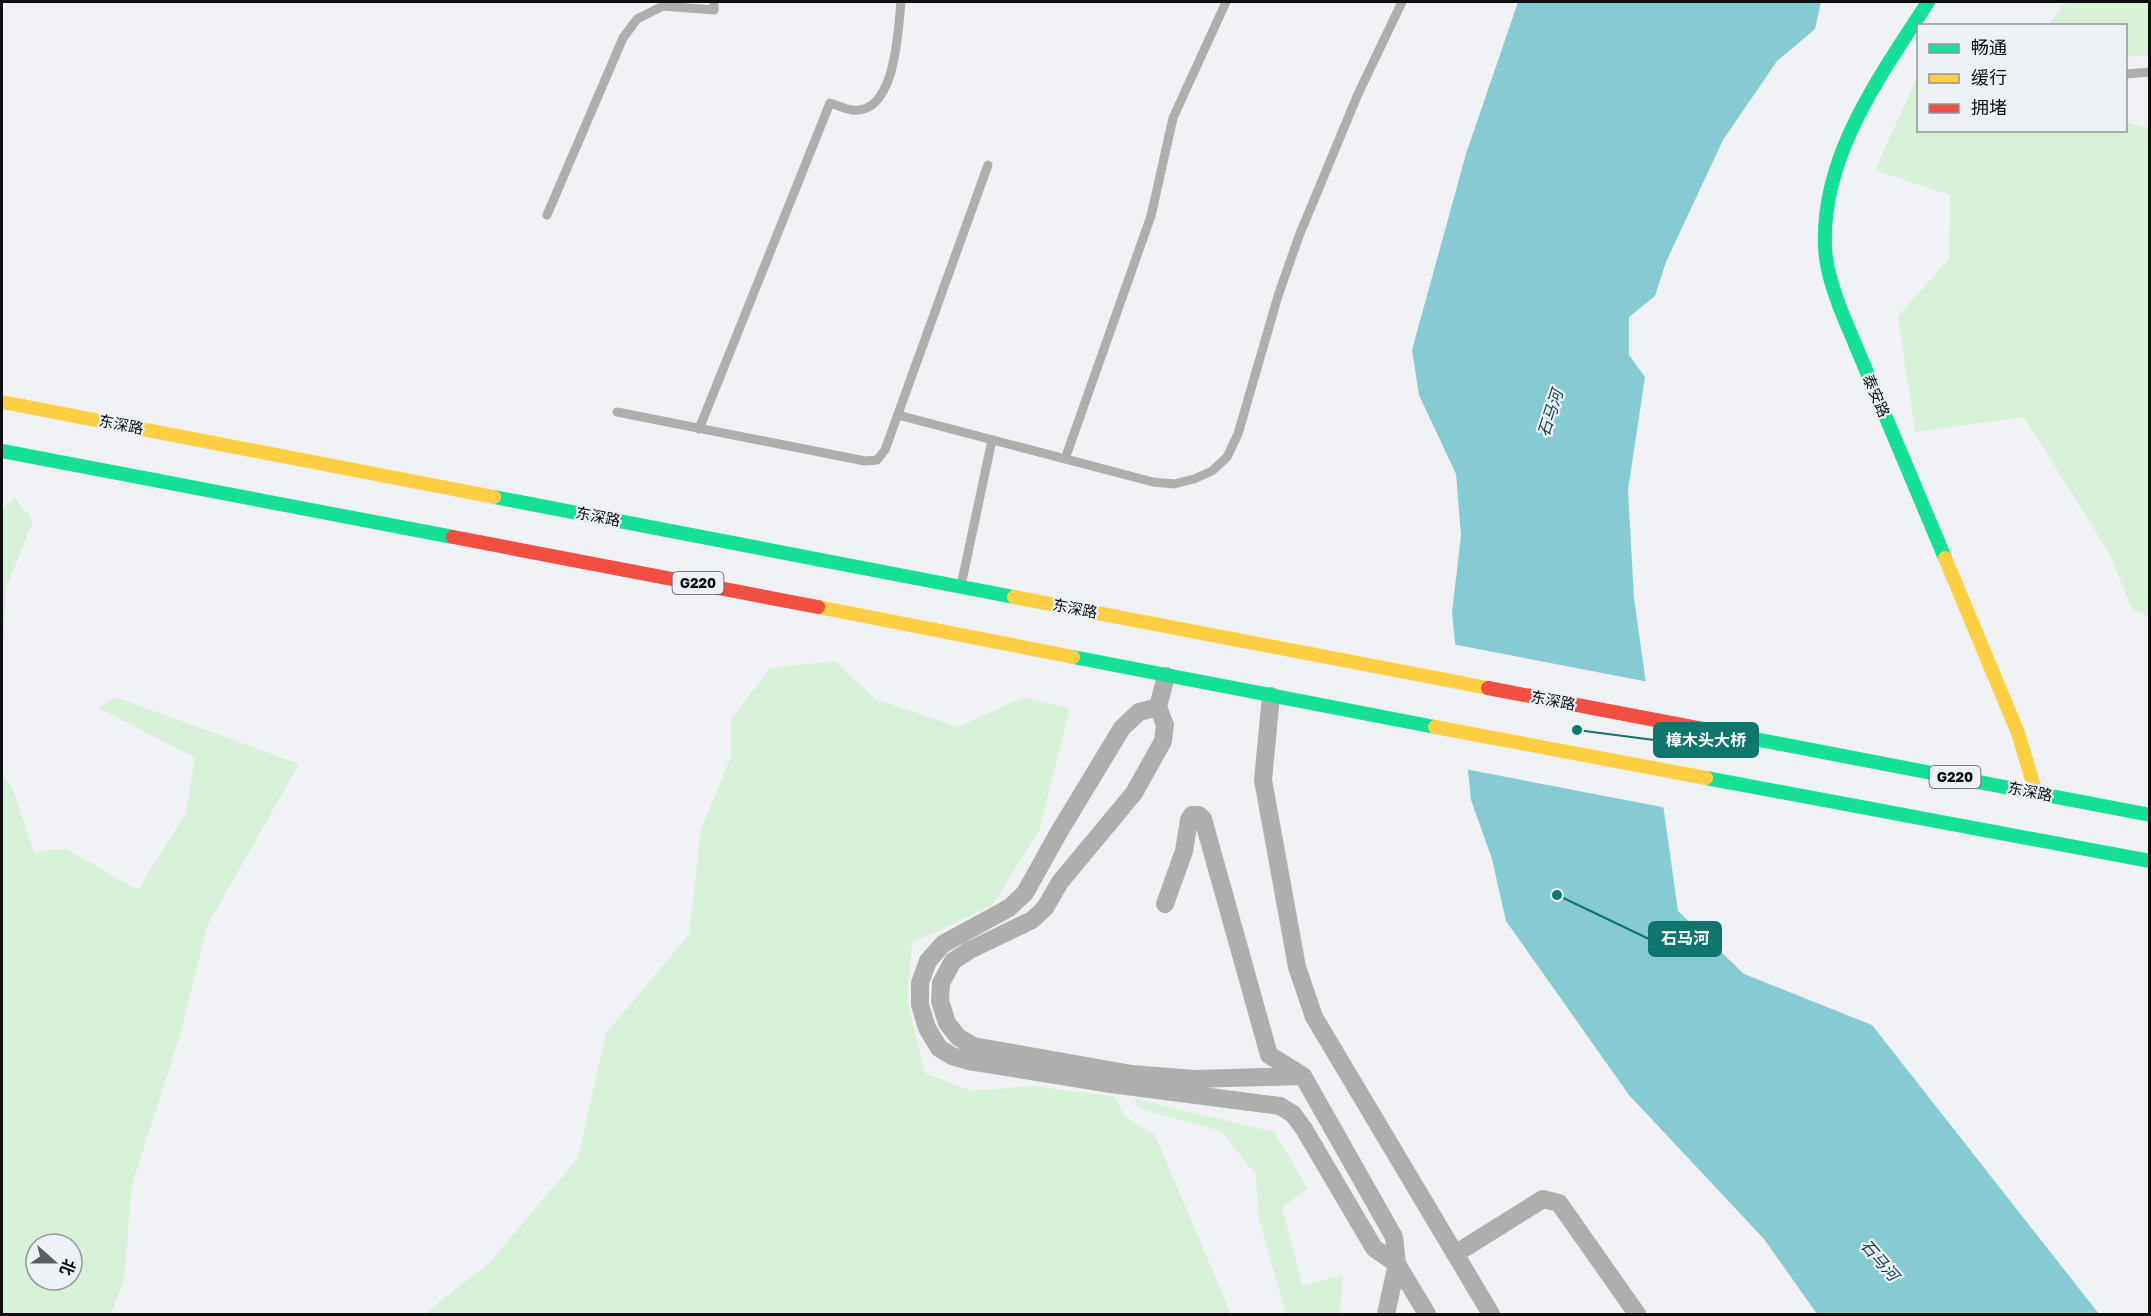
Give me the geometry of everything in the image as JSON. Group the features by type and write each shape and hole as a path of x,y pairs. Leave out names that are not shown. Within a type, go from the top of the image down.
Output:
{"main road":[{"name":"泰安路","path":"1928,2 1854,123 1838,161 1827,205 1825,249 1835,292 1850,333 2018,733 2036,793"},
{"name":"东深路","path":"2,402 2150,815"},
{"name":"G220","path":"2,451 498,544 1166,676 1772,792 2150,861"}],"street":[{"path":"1166,676 1158,707 1165,725 1163,741 1134,793 1065,875 1045,908 1032,920 970,950 953,961 941,983 940,1000 947,1023 958,1037 973,1046 1132,1074 1194,1079 1302,1076"},
{"path":"1271,696 1263,780 1297,967 1304,990 1314,1017 1491,1314"},
{"path":"1158,707 1139,712 1122,728 1059,832 1026,893 1009,908 942,944 928,961 920,983 920,1005 927,1028 939,1048 952,1056 969,1060 1111,1084 1280,1106 1293,1114 1304,1129 1374,1248 1397,1264 1427,1314"},
{"path":"1165,904 1184,851 1189,820 1192,815 1200,815 1269,1055 1302,1076 1395,1237 1397,1264 1386,1314"},
{"path":"1455,1254 1543,1199 1559,1203 1637,1314"}],"lane":[{"path":"547,215 623,38 638,19 663,6 714,10 714,2"},
{"path":"699,429 830,103 853,111 867,108 879,99 891,75 901,2"},
{"path":"1065,459 1151,216 1173,118 1226,2"},
{"path":"897,415 1153,482 1174,484 1212,471 1227,457 1238,434 1278,296 1299,236 1358,94 1402,2"},
{"path":"2127,74 2150,72"},
{"path":"617,412 871,462 881,457 988,165"},
{"path":"961,587 992,440"}],"green space":[{"path":"2066,2 2149,2 2149,55 2127,57 2127,24 2049,24"},
{"path":"1916,80 1917,132 2127,132 2127,122 2149,129 2149,616 2132,610 2111,556 2024,417 1915,432 1898,316 1949,259 1950,195 1875,170"},
{"path":"15,498 33,521 6,588 2,664 2,509"},
{"path":"835,661 875,699 958,727 1024,697 1070,709 1039,831 992,905 912,943 907,1002 925,1073 971,1091 1033,1086 1115,1097 1124,1116 1155,1135 1231,1314 424,1314 489,1263 578,1158 606,1033 689,935 701,830 731,756 731,719 770,668"},
{"path":"115,697 299,764 207,926 180,1035 132,1185 124,1279 111,1314 2,1314 2,772 14,793 34,852 66,849 138,890 186,813 195,758 99,708"},
{"path":"1135,1099 1274,1132 1308,1189 1282,1207 1303,1286 1343,1275 1340,1314 1286,1314 1259,1219 1256,1175 1221,1131 1138,1108"}],"water":[{"path":"1518,2 1821,2 1815,29 1777,61 1723,140 1666,262 1655,296 1629,317 1629,355 1645,377 1628,490 1634,598 1678,911 1744,974 1872,1025 2099,1314 1817,1314 1764,1239 1629,1095 1506,921 1492,859 1471,800 1452,613 1461,535 1456,474 1419,395 1412,350 1466,154"}],"pier":[{"path":"1452,644 1649,682 1667,808 1465,769"}],"traffic: fast":[{"path":"1928,2 1874,87 1843,148 1826,213 1825,247 1833,289 1842,313 1945,558"},
{"path":"2,451 453,537"},
{"path":"494,497 1014,597"},
{"path":"1073,657 1435,727"},
{"path":"1708,730 2150,815"},
{"path":"1706,778 2150,861"}],"traffic: slow":[{"path":"2,402 494,497"},
{"path":"1945,558 2018,733 2036,793"},
{"path":"1014,597 1488,688"},
{"path":"818,607 1073,657"},
{"path":"1435,727 1706,778"}],"traffic: jam":[{"path":"453,537 818,607"},
{"path":"1488,688 1708,730"}],"place":[{"name":"樟木头大桥","path":"1577,730"},
{"name":"石马河","path":"1557,895"}]}
